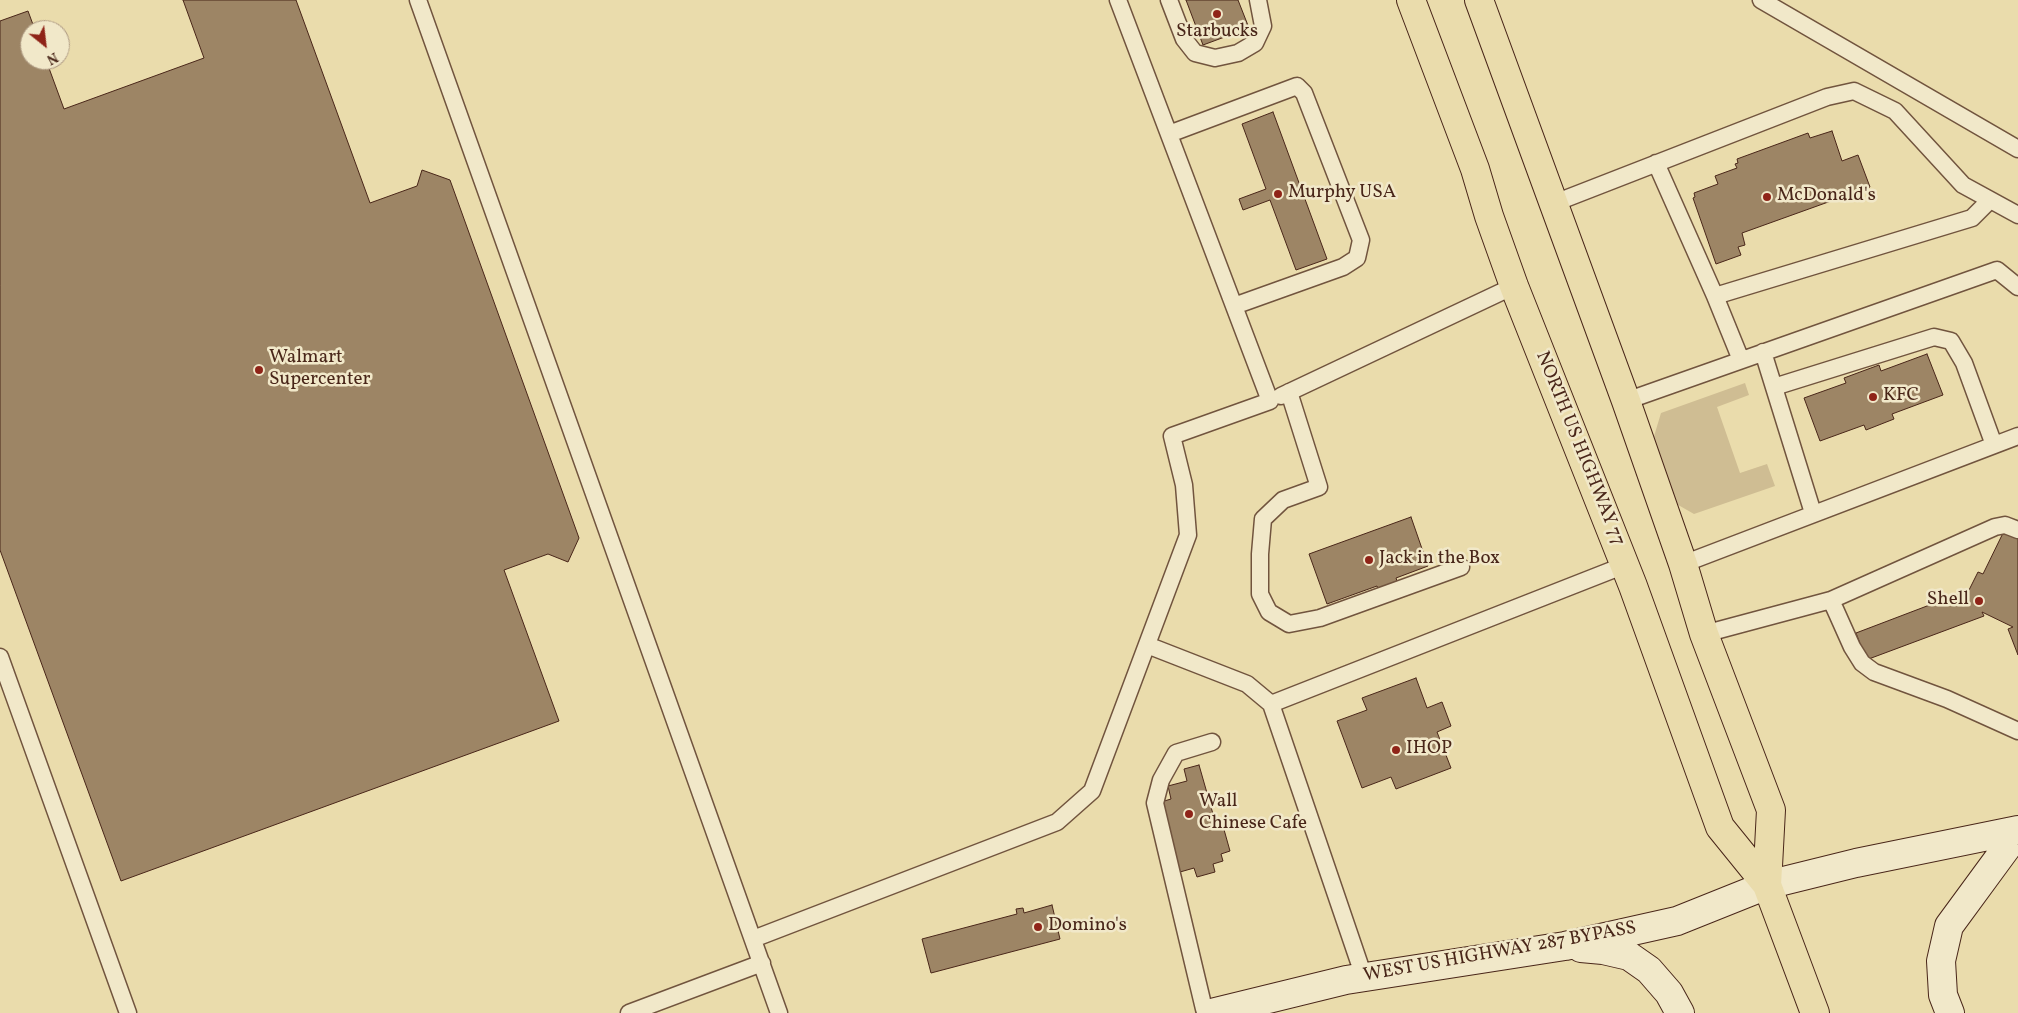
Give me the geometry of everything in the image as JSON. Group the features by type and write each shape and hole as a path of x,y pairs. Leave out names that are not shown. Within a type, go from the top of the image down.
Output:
{"main road":[{"name":"NORTH US HIGHWAY 77","path":"1412,0 1476,169 1489,216 1514,286 1658,652 1720,827 1768,885 1815,1013"},
{"name":"NORTH US HIGHWAY 77","path":"1479,0 1552,204 1626,401 1683,564 1704,634 1771,810 1768,885"},
{"name":"WEST US HIGHWAY 287 BYPASS","path":"1211,1013 1364,977 1565,946 1677,921 1768,885 1856,862 2018,831"},
{"path":"1950,1013 1943,995 1941,960 1949,926 2018,831"},
{"path":"1565,946 1602,950 1629,956 1649,970 1669,993 1680,1013"}],"lane":[{"path":"418,0 780,1013"},
{"path":"1118,0 1270,401"},
{"path":"1170,0 1184,40 1195,53 1215,58 1238,53 1255,43 1263,26 1258,0"},
{"path":"1761,0 2018,149"},
{"path":"1169,134 1297,86 1304,93 1361,240 1357,258 1343,267 1234,306"},
{"path":"1552,204 1827,97 1854,91 1895,111 1963,185 2018,215"},
{"path":"1656,162 1741,360"},
{"path":"1715,296 1972,218 1990,200"},
{"path":"1626,401 1997,270 2018,286"},
{"path":"753,938 1057,822 1092,791 1188,535 1184,485 1172,436 1270,401 1514,286"},
{"path":"1774,387 1934,337 1952,341 1964,363 1994,445"},
{"path":"1763,352 1813,513"},
{"path":"1289,392 1320,487 1283,500 1264,519 1260,554 1260,594 1269,612 1289,624 1320,618 1461,567"},
{"path":"1683,564 2018,436"},
{"path":"1704,634 1830,600 1995,527 2005,525 2018,530"},
{"path":"1271,704 1624,565"},
{"path":"1830,600 1852,647 1862,663 1874,672 1946,699 2018,731"},
{"path":"1147,645 1248,684 1271,704 1364,977"},
{"path":"0,658 128,1013"},
{"path":"1204,1013 1155,803 1160,780 1176,753 1212,742"},
{"path":"629,1013 762,963"}],"shaded area":[{"path":"1745,383 1749,395 1717,407 1740,473 1767,464 1775,486 1694,514 1673,502 1652,443 1661,413"}],"building":[{"name":"Walmart Supercenter","path":"183,0 296,0 370,203 417,186 422,170 450,180 579,538 568,562 548,554 504,570 559,721 121,881 0,550 0,21 28,11 31,20 20,20 20,70 50,70 64,109 204,58"},
{"name":"Starbucks","path":"1186,0 1238,0 1249,28 1203,45"},
{"name":"Murphy USA","path":"1273,112 1327,259 1296,270 1270,200 1243,210 1239,199 1266,189 1242,124"},
{"name":"McDonald's","path":"1832,131 1842,161 1858,155 1870,187 1742,233 1745,245 1738,247 1741,255 1716,264 1693,198 1695,197 1694,193 1718,184 1715,176 1737,168 1735,164 1738,163 1737,159 1808,133 1810,138"},
{"name":"KFC","path":"1927,354 1943,395 1892,414 1894,419 1866,430 1864,425 1820,441 1804,398 1846,383 1844,378 1879,365 1881,371"},
{"name":"Jack in the Box","path":"1411,517 1428,566 1396,578 1399,587 1380,594 1377,586 1327,604 1309,554"},
{"name":"Shell","path":"2005,529 2018,535 2018,655 2008,629 2013,627 1982,612 1984,616 1866,660 1856,633 1969,590 1978,572 1983,574"},
{"name":"IHOP","path":"1416,678 1427,708 1442,702 1451,726 1437,732 1451,768 1396,789 1391,777 1362,788 1337,721 1367,710 1362,698"},
{"name":"Wall Chinese Cafe","path":"1199,765 1217,828 1223,826 1230,851 1221,854 1223,861 1213,864 1215,872 1197,877 1194,868 1180,872 1161,802 1171,799 1168,786 1187,781 1184,769"},
{"path":"1052,905 1060,939 931,973 922,939 1017,914 1016,909 1023,908 1024,913"}],"place":[{"name":"Starbucks","path":"1217,14"},
{"name":"Murphy USA","path":"1278,194"},
{"name":"McDonald's","path":"1767,197"},
{"name":"Walmart Supercenter","path":"259,370"},
{"name":"KFC","path":"1873,397"},
{"name":"Jack in the Box","path":"1369,560"},
{"name":"Shell","path":"1979,601"},
{"name":"IHOP","path":"1396,750"},
{"name":"Wall Chinese Cafe","path":"1189,814"},
{"name":"Domino's","path":"1038,927"}]}
